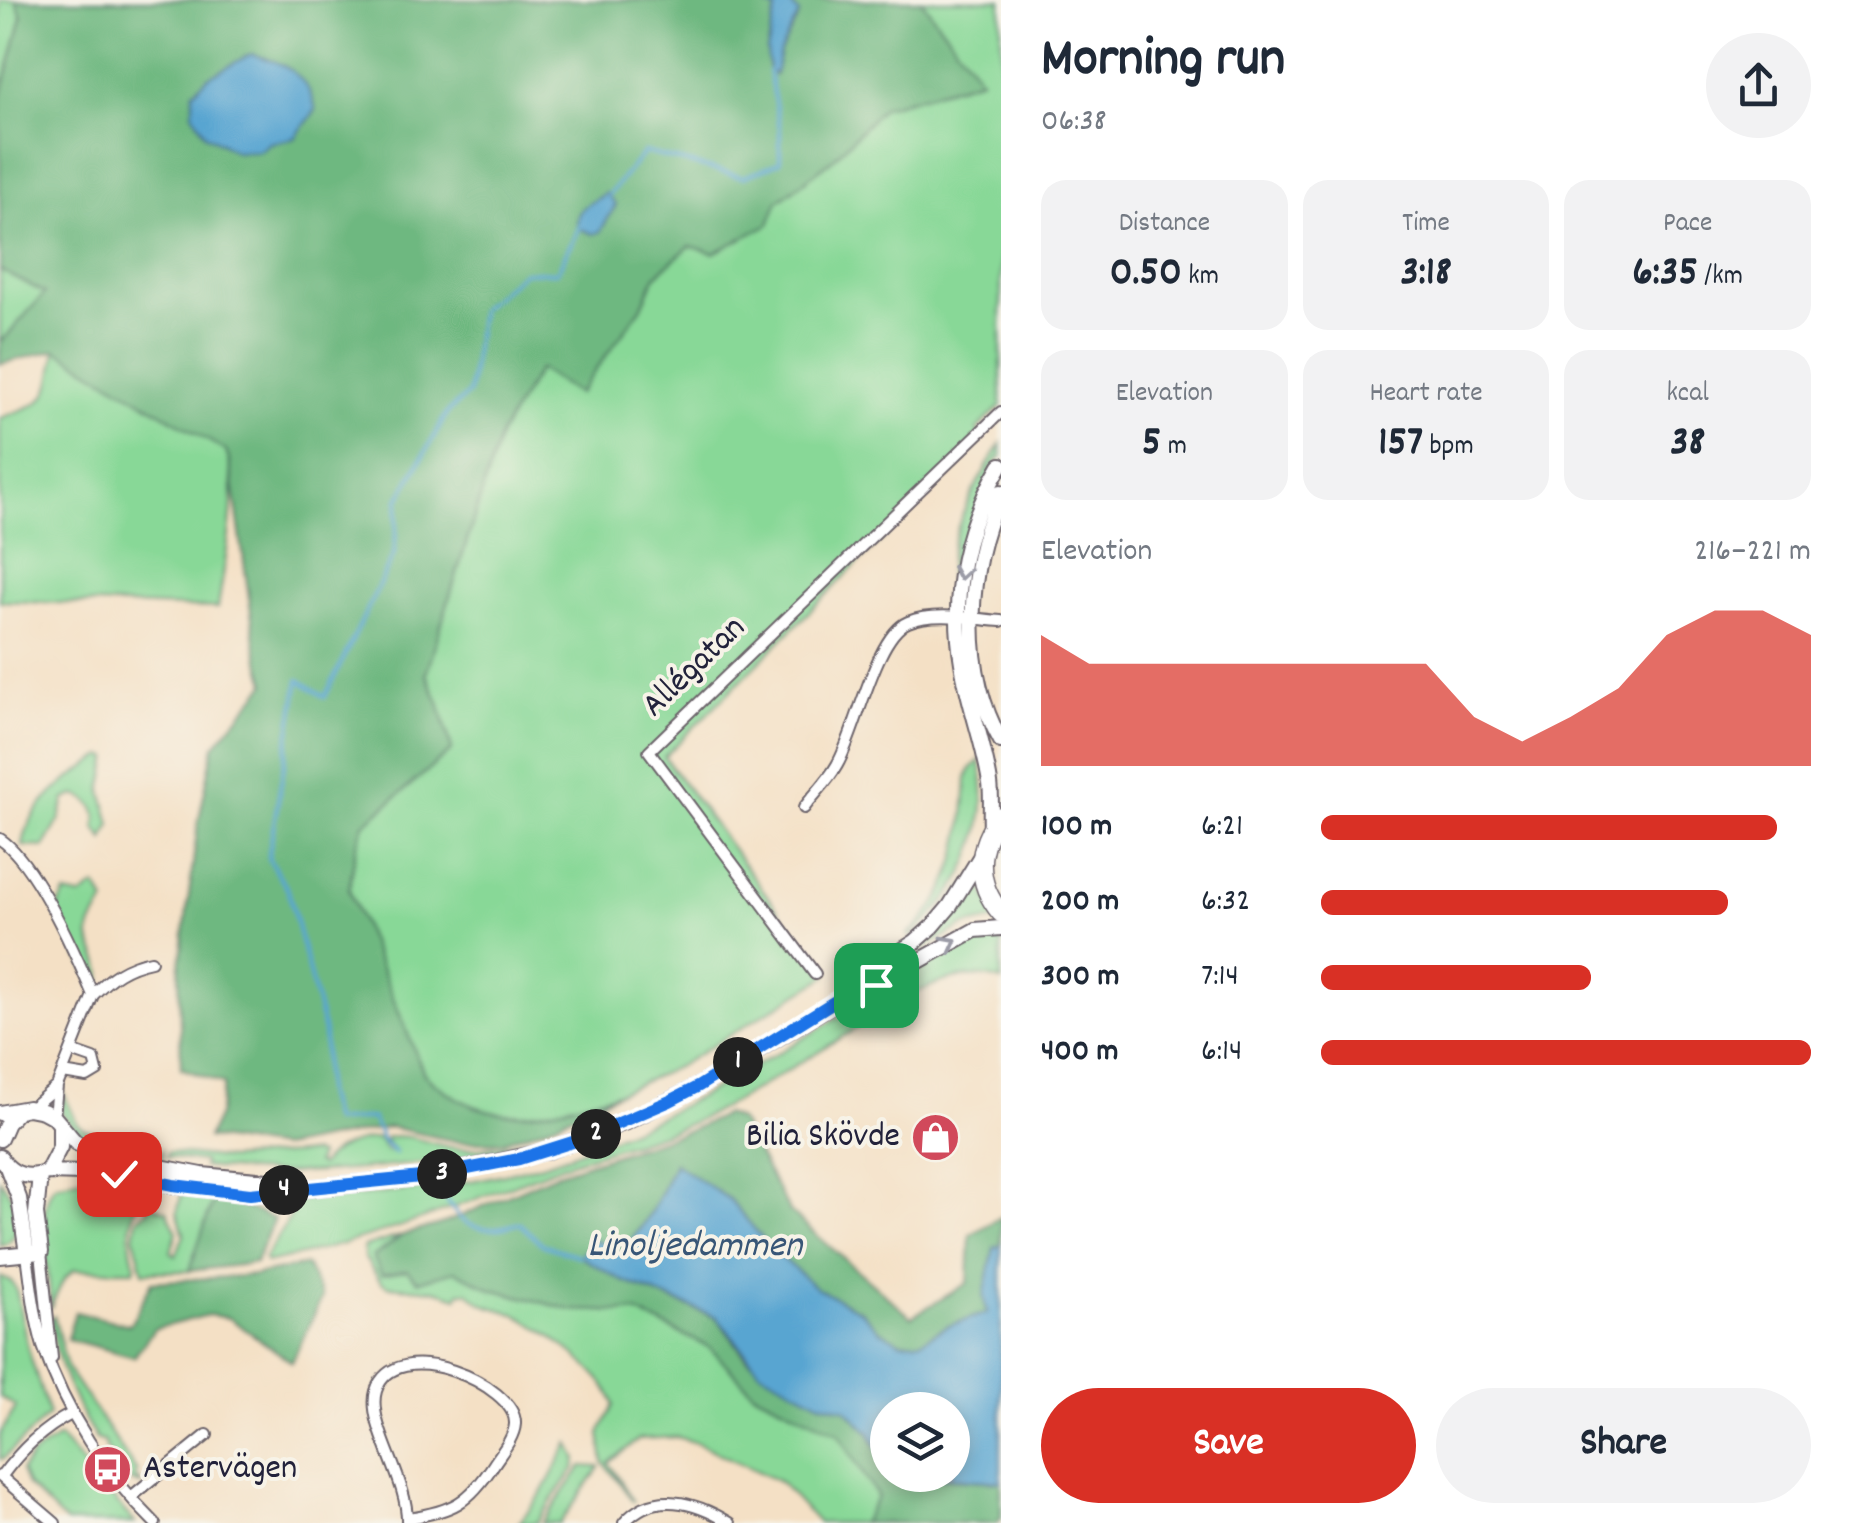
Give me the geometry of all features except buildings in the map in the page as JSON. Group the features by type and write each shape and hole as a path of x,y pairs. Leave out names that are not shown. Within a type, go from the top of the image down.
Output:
{"highway":[{"path":"996,822 982,854 986,889 1001,913"}],"main road":[{"path":"1001,464 971,528 958,590 982,693 1001,741"},
{"path":"996,822 961,662 980,553 1001,492"},
{"path":"4,1162 25,1176 119,1174 250,1194 431,1176 548,1152 626,1122 699,1086 840,998 868,972 933,926 982,854"},
{"path":"840,998 876,985 974,930 1001,928"},
{"path":"0,1113 25,1109 57,1121 76,1143 107,1157 202,1174 316,1186"},
{"path":"0,1139 7,1123 25,1109"},
{"path":"34,1252 44,1173 60,1147 57,1121"},
{"path":"4,1162 34,1252"},
{"path":"0,1256 34,1252"}],"street":[{"name":"Allégatan","path":"814,974 649,752 1001,412"},
{"path":"804,808 836,767 860,714 878,659 894,632 917,619 1001,621"},
{"path":"0,839 16,850 37,884 93,995"},
{"path":"57,1121 57,1086 93,995 126,968 152,961"},
{"path":"63,1072 87,1076 97,1071 94,1059 71,1050"},
{"path":"25,1109 57,1086"},
{"path":"34,1252 36,1316 53,1369 98,1455 156,1523"},
{"path":"414,1362 447,1369 479,1384 507,1402 515,1420 507,1442 480,1487 468,1499 452,1508 407,1520 400,1479 374,1402 376,1390 389,1372 414,1362"},
{"path":"54,1523 0,1477 20,1452 73,1413"},
{"path":"131,1497 207,1435"},
{"path":"624,1523 643,1505 660,1501 690,1505 730,1523"}],"green space":[{"path":"0,0 16,0 22,17 0,100"},
{"path":"16,0 756,0 776,10 767,51 774,74 780,52 799,15 788,0 921,0 981,79 883,107 831,161 778,201 769,224 714,253 690,246 656,275 641,308 578,394 539,369 500,434 426,674 452,750 364,824 349,890 424,1074 449,1093 494,1112 517,1114 618,1093 546,1127 501,1142 459,1142 389,1127 282,1148 207,1138 218,1115 224,1084 181,1068 179,973 198,824 214,746 266,684 256,648 230,462 226,451 56,350 0,364 0,340 45,293 0,270 0,100 22,17"},
{"path":"921,0 1001,0 1001,406 977,430 983,438 664,757 827,976 679,1066 618,1093 541,1112 511,1115 480,1111 447,1094 424,1074 349,890 364,824 452,750 426,674 500,434 539,368 641,308 656,275 690,245 778,201 831,161 883,107 981,79"},
{"path":"0,270 45,293 0,340"},
{"path":"56,350 226,451 232,508 218,608 0,601 0,418 44,397"},
{"path":"1001,444 1001,456 993,467 953,587 949,587 957,530 981,476"},
{"path":"103,756 109,757 102,791 111,824 104,840 95,827 97,816 93,806 75,795 65,799 60,819 44,847 23,846 42,804 65,782"},
{"path":"980,760 982,811 970,858 945,901 910,937 947,883 963,822 967,778"},
{"path":"975,873 998,919 964,926 872,979 871,976 915,949"},
{"path":"96,886 106,902 91,927 91,943 102,979 94,984 55,912 65,894 80,897"},
{"path":"1001,935 1001,981 960,978 918,992 757,1089 687,1125 379,1233 266,1263 264,1259 298,1204 294,1200 470,1181 528,1168 584,1149 640,1126 753,1068 967,941"},
{"path":"63,1092 77,1123 84,1129 153,1149 153,1153 162,1151 161,1160 105,1148 83,1135 61,1112"},
{"path":"725,1114 739,1120 790,1212 911,1317 968,1283 970,1235 1001,1217 1001,1245 994,1248 988,1313 948,1326 921,1341 901,1342 879,1330 861,1311 816,1288 768,1245 730,1200 674,1163 643,1224 617,1254 623,1281 717,1318 747,1359 819,1402 846,1409 870,1434 870,1484 838,1433 753,1392 709,1347 636,1312 571,1310 492,1289 455,1271 418,1281 407,1270 382,1275 373,1257 403,1235 447,1222 558,1173 693,1129"},
{"path":"552,1133 535,1142 469,1157 345,1170 256,1172 203,1167 203,1162 166,1157 168,1152 228,1159 312,1153 319,1155 316,1163 320,1166 345,1146 377,1138 387,1151 395,1152 387,1137 404,1136 469,1149 506,1145"},
{"path":"80,1178 113,1180 144,1189 130,1227 135,1266 134,1270 74,1270 64,1279 50,1308 44,1228 48,1197 54,1185"},
{"path":"0,1179 13,1201 17,1226 10,1241 0,1246"},
{"path":"181,1195 215,1195 189,1271 143,1272 134,1237 137,1219 149,1210 147,1204 167,1211 177,1232 171,1252 176,1256 184,1234 177,1212"},
{"path":"215,1195 274,1219 255,1263 189,1271"},
{"path":"403,1235 373,1257 408,1270 418,1281 455,1271 492,1289 571,1310 636,1312 709,1347 753,1392 838,1433 870,1484 870,1492 878,1497 862,1523 818,1523 780,1482 677,1437 639,1439 609,1463 634,1502 604,1463 600,1433 614,1405 588,1367 542,1330 516,1315 485,1305 468,1292 460,1292 458,1297 434,1290 388,1286 364,1257 364,1247"},
{"path":"306,1265 322,1297 292,1362 229,1318 208,1315 154,1329 134,1357 67,1339 75,1312 130,1325 152,1282 256,1275"},
{"path":"0,1276 16,1289 28,1349 49,1415 3,1459 0,1434 16,1407 0,1397"},
{"path":"54,1316 67,1368 137,1472 134,1475 141,1484 131,1481 105,1442 96,1439 80,1410 56,1351 51,1318"},
{"path":"59,1437 135,1523 66,1523 27,1485 21,1471 32,1455"},
{"path":"569,1443 577,1459 575,1468 536,1523 519,1523 542,1493"},
{"path":"582,1466 600,1467 560,1523 542,1523"},
{"path":"970,1480 1001,1482 1001,1518 997,1523 862,1523 878,1497 875,1492 970,1492"}],"water":[{"path":"756,0 788,0 799,14 780,52 775,74 769,71 767,51 776,10"},
{"path":"251,54 293,72 307,88 316,110 295,138 270,143 259,151 236,152 205,134 193,113 193,92 208,77"},
{"path":"606,193 616,205 600,232 593,234 578,228 581,210"},
{"name":"Linoljedammen","path":"674,1163 730,1200 768,1245 816,1288 861,1311 879,1330 901,1342 921,1341 948,1326 987,1313 984,1295 994,1248 1001,1245 1001,1482 970,1480 970,1392 870,1392 870,1434 846,1409 819,1402 760,1371 717,1317 623,1281 579,1256 596,1240 617,1254 651,1212"}],"waterway":[{"path":"609,195 644,152 744,177 780,162 780,129 769,71"},
{"path":"395,1153 382,1140 372,1118 333,1122 325,1092 324,1032 288,890 268,858 299,680 325,697 394,554 399,499 447,413 469,393 480,309 524,272 557,272 579,227"},
{"path":"446,1201 460,1218 475,1227 490,1229 519,1223 543,1245 579,1256"}],"place":[{"name":"Bilia Skövde","path":"935,1138"},
{"name":"Astervägen","path":"108,1470"}],"route":[{"path":"119,1174 250,1194 431,1176 548,1152 670,1101 840,998 876,985"}]}
